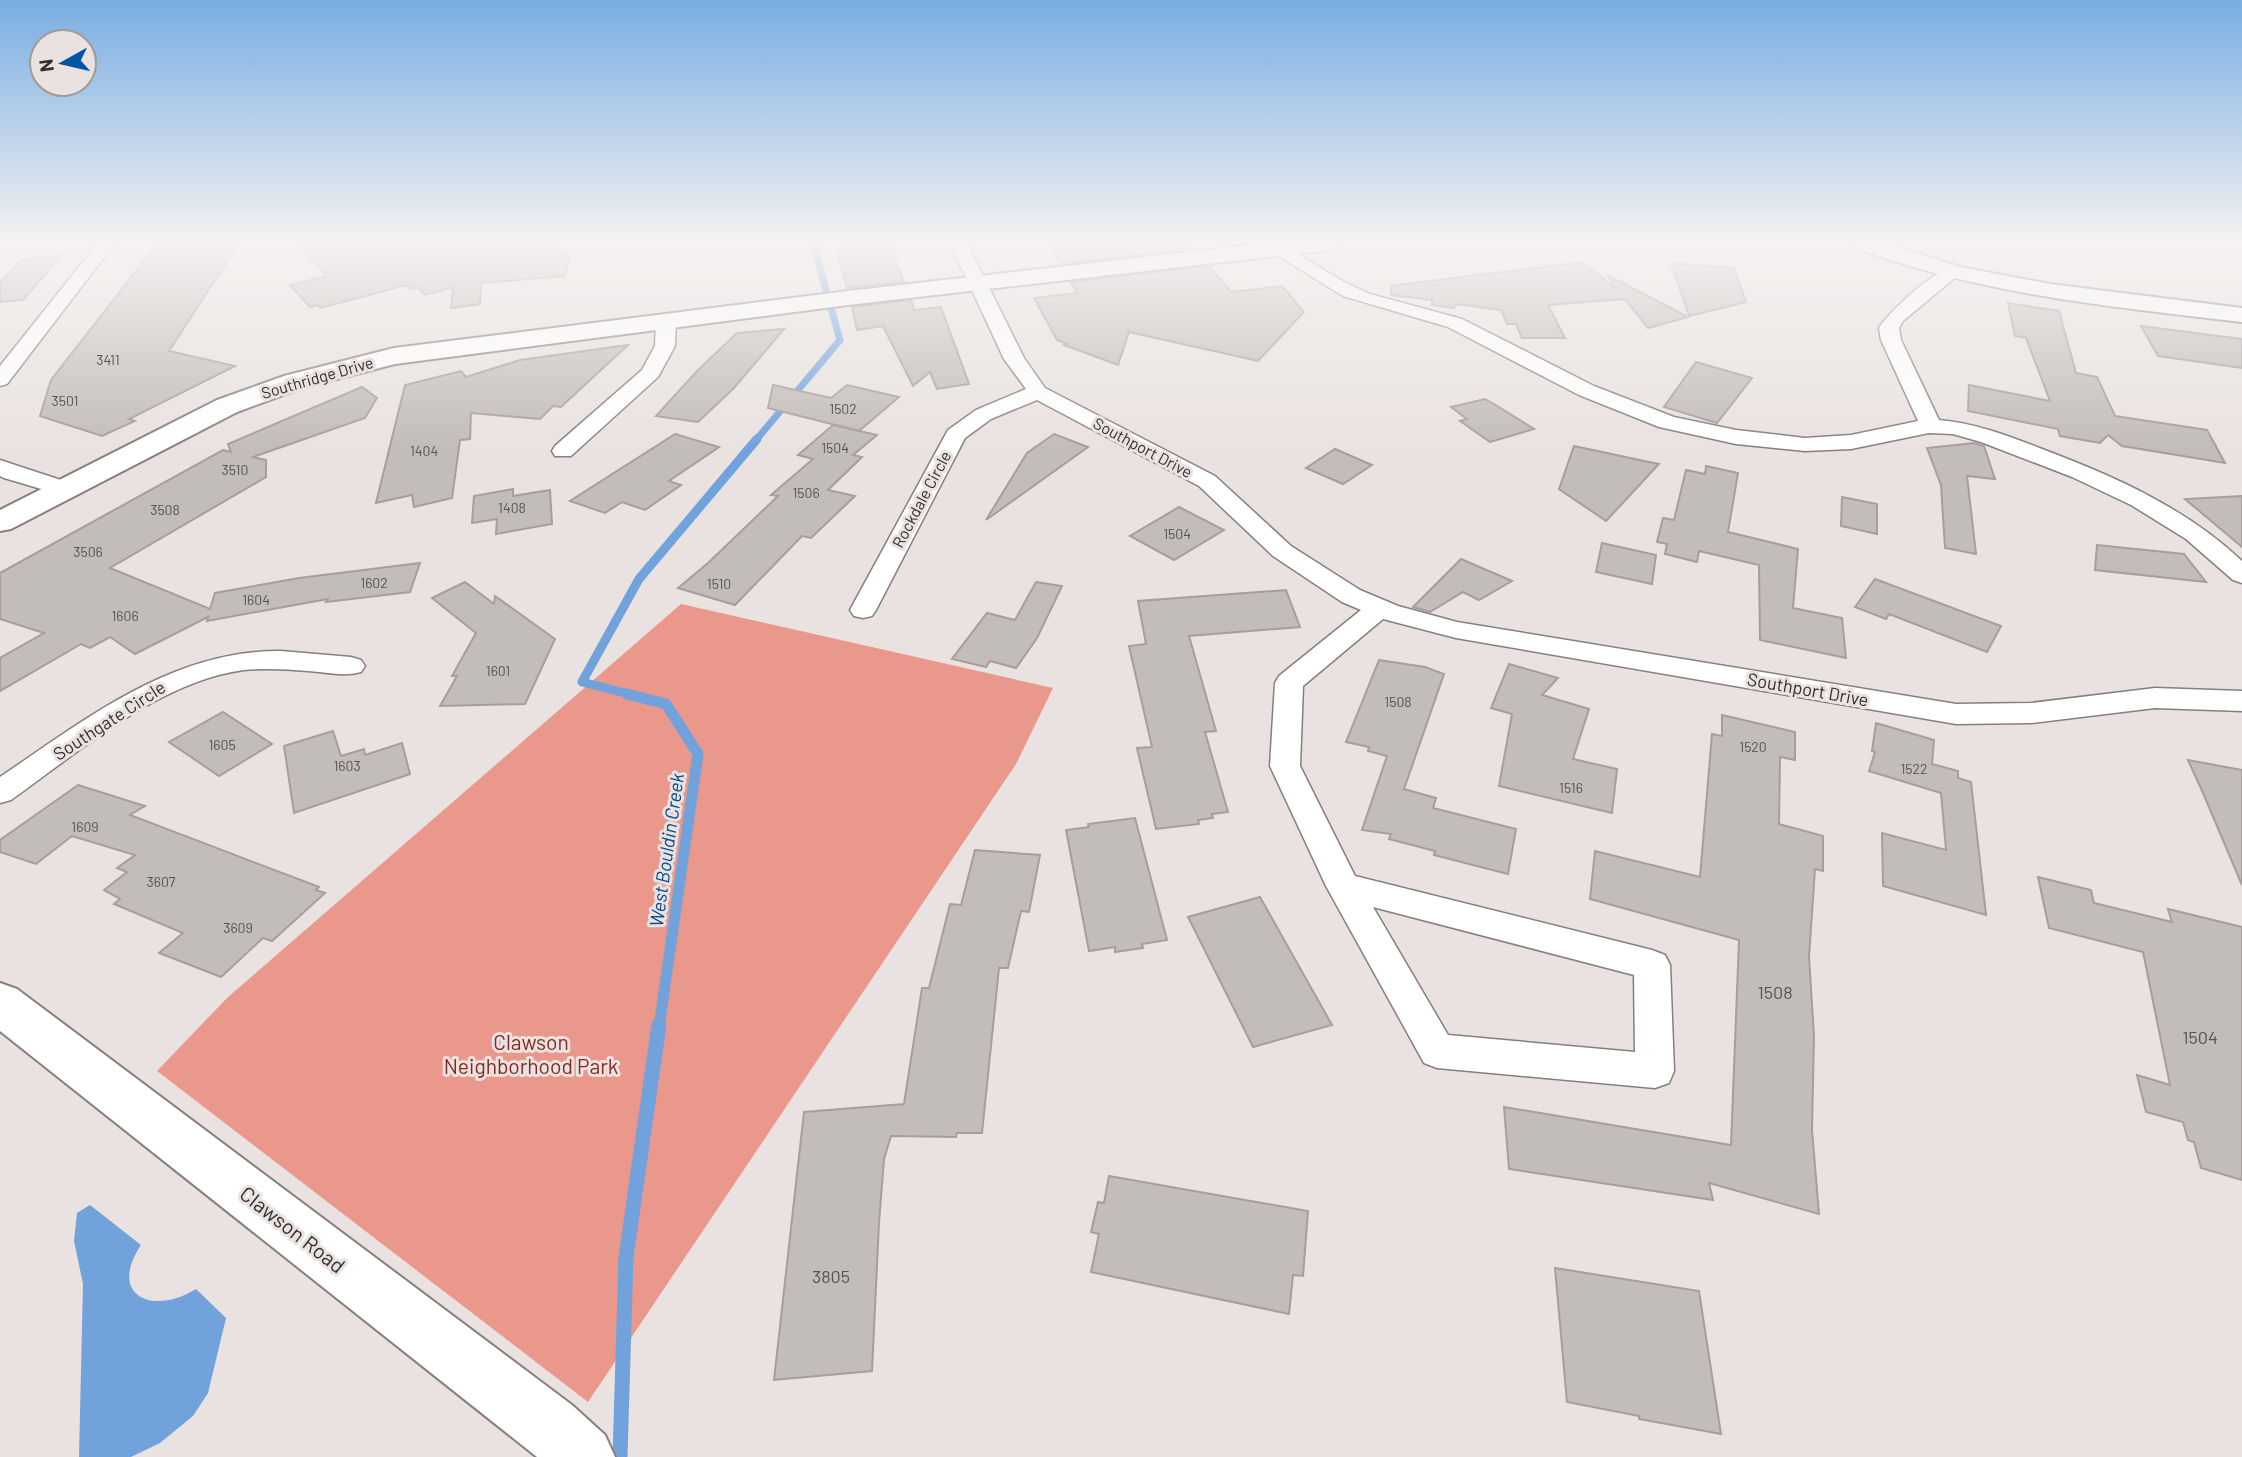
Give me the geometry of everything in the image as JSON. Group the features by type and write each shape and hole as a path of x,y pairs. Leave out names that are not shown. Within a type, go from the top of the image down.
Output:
{"street":[{"path":"0,380 54,311"},
{"name":"Southridge Drive","path":"0,522 227,406 327,372 433,349 742,311"},
{"name":"Southport Drive","path":"991,311 1014,359 1038,392 1207,481 1282,551 1351,596 1379,608 1457,630 1956,714 1993,717 2023,715 2164,697 2242,701"},
{"path":"1410,311 1454,323 1623,406 1663,421 1760,441 1812,445 1862,440 1931,426 2000,441 2120,489 2197,537 2242,575"},
{"path":"1904,311 1889,328 1891,340 1931,426"},
{"path":"2211,311 2242,315"},
{"path":"563,451 650,373 665,346 666,320"},
{"name":"Rockdale Circle","path":"863,610 956,435 970,421 998,406 1038,392"},
{"path":"0,467 65,488"},
{"path":"1343,886 1652,965 1655,1071 1437,1051 1343,886 1285,766 1289,683 1379,608"},
{"name":"Southgate Circle","path":"0,792 140,698 172,680 206,668 272,659 351,666"},
{"name":"Clawson Road","path":"0,1003 567,1442"}],"green space":[{"name":"Clawson Neighborhood Park","path":"681,604 1053,688 1016,764 588,1402 157,1071 227,998"}],"water":[{"path":"90,1205 141,1245 132,1263 129,1277 132,1288 140,1296 164,1301 196,1289 226,1318 208,1393 193,1416 160,1443 131,1457 79,1457 83,1284 74,1241 77,1213"}],"building":[{"path":"105,311 195,311 169,351 235,366 129,419 135,421 102,436 40,416 51,380"},
{"path":"853,311 942,311 969,384 937,389 930,372 913,386 883,326 857,330"},
{"path":"1041,311 1304,312 1258,361 1129,332 1118,365 1057,340"},
{"path":"1501,311 1551,311 1565,338 1522,338 1516,324 1507,324"},
{"path":"1635,311 1676,311 1688,317 1648,328"},
{"path":"1687,311 1709,311 1689,316"},
{"path":"2010,311 2059,311 2076,373 2097,377 2115,416 2207,430 2225,463 2122,446 2108,435 2100,443 2060,436 2058,429 1968,411 1969,385 2050,401 2026,338 2015,336"},
{"path":"2141,326 2242,339 2242,368 2158,356"},
{"path":"784,329 734,388 698,422 656,416 737,333"},
{"path":"628,345 561,407 553,406 540,419 471,413 470,439 460,440 452,498 414,507 412,495 376,503 405,385 461,371 466,377 520,360"},
{"path":"1696,362 1752,378 1717,423 1664,407"},
{"path":"773,385 831,398 847,385 899,397 859,431 768,408"},
{"path":"362,387 377,398 365,418 253,457 266,460 266,477 110,568 210,609 215,593 299,578 420,563 410,592 326,602 328,599 207,621 208,617 135,654 110,637 90,648 81,644 0,691 0,658 44,633 0,619 0,573 223,450 231,452 228,444"},
{"path":"1485,399 1534,429 1490,442 1460,421 1467,419 1451,407"},
{"path":"833,425 877,435 853,455 862,457 828,490 855,496 811,538 802,536 735,605 678,588 778,496 771,495 813,459 798,455"},
{"path":"675,434 719,447 669,481 681,485 645,510 622,502 605,513 570,501"},
{"path":"1054,434 1088,447 986,520 1027,453"},
{"path":"1974,443 1984,446 1995,479 1967,476 1976,554 1945,548 1941,485 1927,448"},
{"path":"1574,446 1659,464 1606,521 1559,489"},
{"path":"1335,449 1372,465 1343,484 1306,468"},
{"path":"1706,466 1738,473 1728,532 1798,549 1793,608 1842,618 1846,658 1760,640 1759,565 1699,551 1697,562 1665,554 1667,544 1657,542 1663,518 1674,520 1686,470 1705,474"},
{"path":"513,489 513,496 550,490 552,524 496,534 497,519 472,523 474,496"},
{"path":"2242,496 2242,547 2185,499"},
{"path":"1842,497 1877,504 1877,534 1841,526"},
{"path":"1179,507 1224,530 1174,560 1130,536"},
{"path":"1602,543 1656,555 1652,584 1596,572"},
{"path":"2097,545 2184,554 2206,582 2095,570"},
{"path":"1461,559 1512,581 1479,600 1463,592 1430,612 1413,607"},
{"path":"1875,579 2001,626 1987,652 1889,614 1886,619 1855,607"},
{"path":"465,582 494,604 495,596 555,639 525,704 440,706 457,676 452,676 476,633 432,598"},
{"path":"1036,582 1062,586 1037,638 1016,668 990,661 986,667 952,659 987,613 1015,620"},
{"path":"1286,590 1300,627 1189,636 1216,731 1205,732 1228,812 1212,814 1213,818 1198,820 1199,824 1156,829 1137,748 1152,747 1129,646 1146,644 1138,601"},
{"path":"1379,660 1425,667 1444,674 1404,789 1436,798 1433,808 1516,829 1508,874 1434,855 1435,851 1389,839 1391,834 1362,830 1387,756 1368,751 1369,747 1346,742"},
{"path":"1509,664 1558,678 1542,695 1589,709 1573,759 1617,769 1612,813 1499,786 1512,714 1491,708"},
{"path":"223,712 272,744 219,776 169,742"},
{"path":"1722,715 1795,732 1795,760 1780,757 1779,824 1823,836 1823,871 1815,869 1809,957 1814,1036 1812,1130 1819,1214 1709,1183 1713,1200 1509,1169 1504,1107 1731,1145 1739,940 1590,899 1595,851 1700,877 1712,734 1722,736"},
{"path":"1876,723 1934,740 1932,764 1958,771 1958,778 1971,782 1986,915 1883,886 1882,833 1946,850 1941,793 1869,771 1875,752 1872,751"},
{"path":"333,731 341,756 364,749 365,755 402,743 410,774 294,813 284,746"},
{"path":"2188,760 2242,770 2242,885 2203,793"},
{"path":"78,785 145,806 130,815 319,887 316,890 325,893 272,941 263,938 221,977 159,953 183,933 114,904 120,899 104,890 127,872 117,868 135,855 72,836 36,864 0,852 0,840"},
{"path":"1135,818 1167,940 1142,944 1143,948 1115,952 1115,947 1089,951 1066,830 1089,827 1088,824"},
{"path":"975,850 1040,855 1029,912 1021,911 1008,968 999,968 982,1133 957,1133 956,1137 891,1136 884,1159 872,1371 774,1380 804,1112 904,1104 922,988 929,988 950,904 961,905"},
{"path":"2038,877 2091,890 2094,903 2172,922 2168,909 2242,927 2242,1180 2201,1168 2194,1142 2188,1140 2183,1122 2146,1112 2137,1075 2170,1085 2143,952 2049,928"},
{"path":"1260,897 1332,1025 1253,1047 1188,917"},
{"path":"1109,1176 1308,1211 1303,1276 1293,1275 1289,1314 1091,1272 1099,1234 1091,1232 1098,1202 1104,1203"},
{"path":"1555,1268 1699,1291 1721,1434 1567,1402"}],"waterway":[{"name":"West Bouldin Creek","path":"756,440 840,340 832,311"},
{"name":"West Bouldin Creek","path":"633,695 582,682 639,579 757,439"},
{"name":"West Bouldin Creek","path":"627,694 666,704 698,754 659,1027"},
{"name":"West Bouldin Creek","path":"620,1457 626,1257 659,1025"}]}
